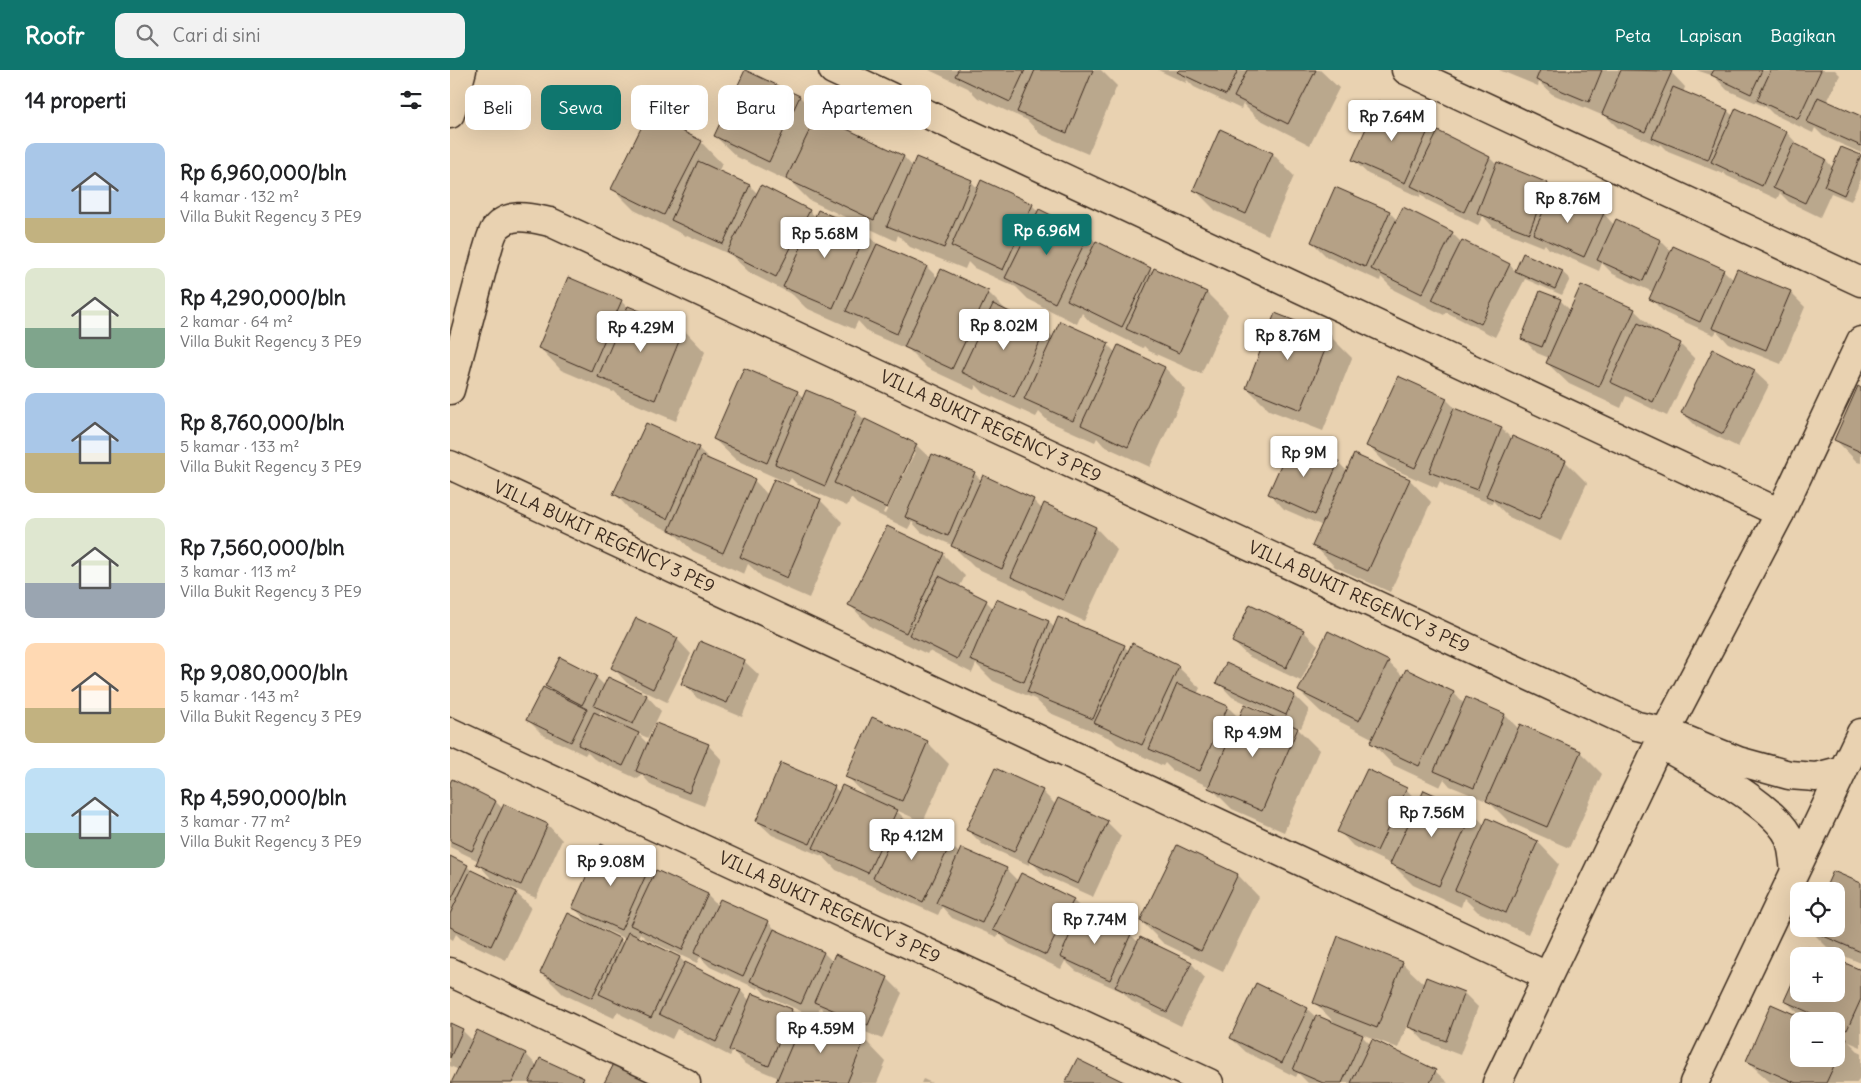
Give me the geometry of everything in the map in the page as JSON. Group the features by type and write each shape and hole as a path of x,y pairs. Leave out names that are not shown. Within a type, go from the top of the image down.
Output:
{"street":[{"path":"450,114 462,70"},
{"path":"832,70 1780,513"},
{"path":"1406,70 1861,282"},
{"name":"VILLA BUKIT REGENCY 3 PE9","path":"450,390 487,251 495,229 509,218 523,217 550,222 1663,738 1738,762 1789,775 1816,777 1844,770"},
{"path":"1497,1083 1663,738 1780,513 1861,342"},
{"name":"VILLA BUKIT REGENCY 3 PE9","path":"450,465 1547,976"},
{"name":"VILLA BUKIT REGENCY 3 PE9","path":"450,732 1209,1083"},
{"path":"1694,1083 1861,733"},
{"name":"VILLA BUKIT REGENCY 3 PE9","path":"1663,738 1732,786 1777,821 1788,836 1795,869"},
{"path":"450,972 686,1083"}],"building":[{"path":"745,70 777,85 738,85"},
{"path":"958,70 1025,70 1010,102 955,76"},
{"path":"1035,70 1093,70 1067,133 1017,112"},
{"path":"1179,70 1238,70 1226,95 1177,72"},
{"path":"1247,70 1316,70 1288,124 1234,97"},
{"path":"1540,70 1602,70 1589,102 1536,80"},
{"path":"1621,70 1672,71 1645,132 1602,114"},
{"path":"1714,70 1762,70 1751,94 1711,75"},
{"path":"1771,70 1821,70 1798,119 1757,100"},
{"path":"1673,87 1728,110 1708,160 1652,138"},
{"path":"794,93 800,96 794,109"},
{"path":"1818,97 1861,116 1861,146 1807,122"},
{"path":"1378,101 1431,124 1405,183 1352,160"},
{"path":"1736,108 1787,132 1762,186 1711,162"},
{"path":"718,127 718,130 784,130 769,162 714,136"},
{"path":"1220,129 1273,153 1246,214 1193,190"},
{"path":"640,130 680,130 702,141 664,215 611,189"},
{"path":"810,130 849,130 904,156 874,220 786,179"},
{"path":"1438,131 1490,157 1464,212 1411,186"},
{"path":"1794,143 1826,159 1805,203 1773,188"},
{"path":"1841,147 1861,155 1844,195 1824,186"},
{"path":"916,157 972,180 944,248 887,226"},
{"path":"698,161 750,185 723,244 671,220"},
{"path":"1497,162 1548,183 1529,233 1477,213"},
{"path":"981,180 1033,204 1003,270 951,246"},
{"path":"761,185 810,210 776,277 727,252"},
{"path":"1335,187 1390,211 1365,267 1311,242"},
{"path":"1553,190 1604,213 1584,257 1533,234"},
{"path":"1403,207 1453,232 1422,294 1371,269"},
{"path":"1039,209 1089,234 1055,303 1005,278"},
{"path":"818,210 867,231 833,308 783,287"},
{"path":"1616,219 1661,240 1643,281 1597,260"},
{"path":"1462,240 1510,264 1481,324 1432,300"},
{"path":"1096,241 1151,268 1122,327 1067,300"},
{"path":"877,244 927,266 897,334 846,311"},
{"path":"1673,246 1724,269 1700,322 1649,299"},
{"path":"1523,253 1563,271 1555,289 1515,271"},
{"path":"1154,268 1207,292 1179,353 1126,329"},
{"path":"941,269 989,291 952,369 904,347"},
{"path":"1737,269 1791,291 1766,350 1712,328"},
{"path":"568,277 622,300 591,371 538,348"},
{"path":"1581,285 1635,309 1599,387 1546,363"},
{"path":"1540,291 1561,299 1542,347 1521,339"},
{"path":"993,304 1046,329 1014,397 961,372"},
{"path":"628,306 684,329 655,400 598,377"},
{"path":"1275,313 1331,335 1301,410 1246,388"},
{"path":"1060,321 1109,343 1073,421 1024,399"},
{"path":"1638,323 1681,343 1653,402 1610,382"},
{"path":"1118,345 1165,367 1128,447 1081,425"},
{"path":"1713,349 1755,370 1723,434 1681,413"},
{"path":"744,368 798,391 767,463 713,439"},
{"path":"1398,376 1447,398 1415,468 1366,446"},
{"path":"1858,386 1861,388 1861,452 1834,440"},
{"path":"806,390 857,411 825,486 775,464"},
{"path":"1454,408 1502,427 1477,490 1429,472"},
{"path":"865,419 917,444 887,508 834,483"},
{"path":"646,423 699,447 667,519 613,494"},
{"path":"1512,436 1566,460 1539,520 1486,496"},
{"path":"1292,440 1339,461 1315,515 1268,494"},
{"path":"932,454 975,472 948,536 905,517"},
{"path":"1354,454 1410,479 1368,571 1312,546"},
{"path":"702,456 755,479 723,553 669,530"},
{"path":"983,475 1034,499 1002,569 951,546"},
{"path":"774,479 821,499 787,578 740,557"},
{"path":"1044,503 1096,527 1063,600 1011,577"},
{"path":"887,526 944,553 906,633 848,605"},
{"path":"939,576 987,600 957,659 909,635"},
{"path":"996,599 1049,621 1024,682 970,660"},
{"path":"1250,604 1304,630 1286,668 1232,642"},
{"path":"1058,617 1125,645 1093,719 1027,692"},
{"path":"636,618 678,638 653,689 611,668"},
{"path":"1328,631 1389,661 1359,721 1298,691"},
{"path":"700,641 745,660 727,703 681,684"},
{"path":"1132,643 1179,666 1142,745 1094,723"},
{"path":"560,657 597,676 582,705 545,686"},
{"path":"1226,663 1295,695 1286,715 1216,683"},
{"path":"1406,669 1454,692 1419,766 1370,743"},
{"path":"608,677 647,695 633,724 594,706"},
{"path":"1177,684 1228,706 1200,771 1149,749"},
{"path":"543,687 587,709 571,742 526,720"},
{"path":"1466,697 1505,714 1474,788 1434,771"},
{"path":"1245,704 1298,728 1262,811 1208,788"},
{"path":"594,712 639,733 623,766 578,745"},
{"path":"872,717 928,741 902,801 845,777"},
{"path":"656,723 709,744 689,793 636,771"},
{"path":"1520,724 1581,751 1547,827 1486,801"},
{"path":"781,763 835,786 810,844 756,821"},
{"path":"995,768 1043,790 1014,852 966,830"},
{"path":"1367,769 1407,788 1377,851 1337,832"},
{"path":"452,779 496,801 472,851 450,841 450,783"},
{"path":"842,785 897,810 868,873 813,848"},
{"path":"1424,790 1473,812 1439,886 1390,864"},
{"path":"1058,798 1108,821 1078,884 1028,861"},
{"path":"504,804 548,824 521,885 476,864"},
{"path":"1487,818 1538,841 1506,913 1455,890"},
{"path":"901,819 951,843 923,902 873,878"},
{"path":"601,844 650,866 621,930 572,908"},
{"path":"1177,845 1238,874 1201,951 1140,921"},
{"path":"961,848 1007,868 982,923 936,903"},
{"path":"450,856 468,865 450,902"},
{"path":"471,870 517,892 491,946 450,927 450,914"},
{"path":"656,870 708,894 682,950 630,925"},
{"path":"1833,871 1861,883 1861,952 1826,937 1845,937 1845,882 1828,882"},
{"path":"1021,873 1074,899 1046,955 993,930"},
{"path":"720,899 769,921 743,976 694,953"},
{"path":"1081,910 1131,934 1110,980 1060,957"},
{"path":"568,913 621,939 592,998 540,973"},
{"path":"774,929 824,952 801,1004 750,981"},
{"path":"628,932 680,957 651,1018 599,994"},
{"path":"1338,936 1403,962 1377,1028 1313,1003"},
{"path":"1140,937 1192,962 1167,1012 1115,987"},
{"path":"835,954 888,977 868,1025 814,1002"},
{"path":"685,962 741,990 716,1042 659,1014"},
{"path":"1845,963 1861,970 1861,999 1847,1030 1845,1029 1845,1012 1808,1012 1784,1001 1790,988 1790,1002 1845,1002"},
{"path":"1426,977 1464,992 1446,1041 1408,1027"},
{"path":"1256,983 1308,1008 1282,1063 1230,1038"},
{"path":"752,993 792,1009 769,1066 729,1050"},
{"path":"1771,1004 1790,1012 1790,1067 1833,1067 1826,1083 1796,1083 1746,1061"},
{"path":"805,1014 865,1039 847,1083 776,1082"},
{"path":"1316,1015 1363,1035 1342,1083 1323,1083 1293,1070"},
{"path":"450,1023 463,1029 450,1058"},
{"path":"477,1030 526,1053 512,1083 451,1083"},
{"path":"1372,1039 1436,1070 1430,1083 1351,1083"},
{"path":"540,1058 584,1078 581,1083 529,1083"},
{"path":"617,1058 665,1083 604,1083"},
{"path":"1077,1059 1126,1083 1065,1083"}]}
